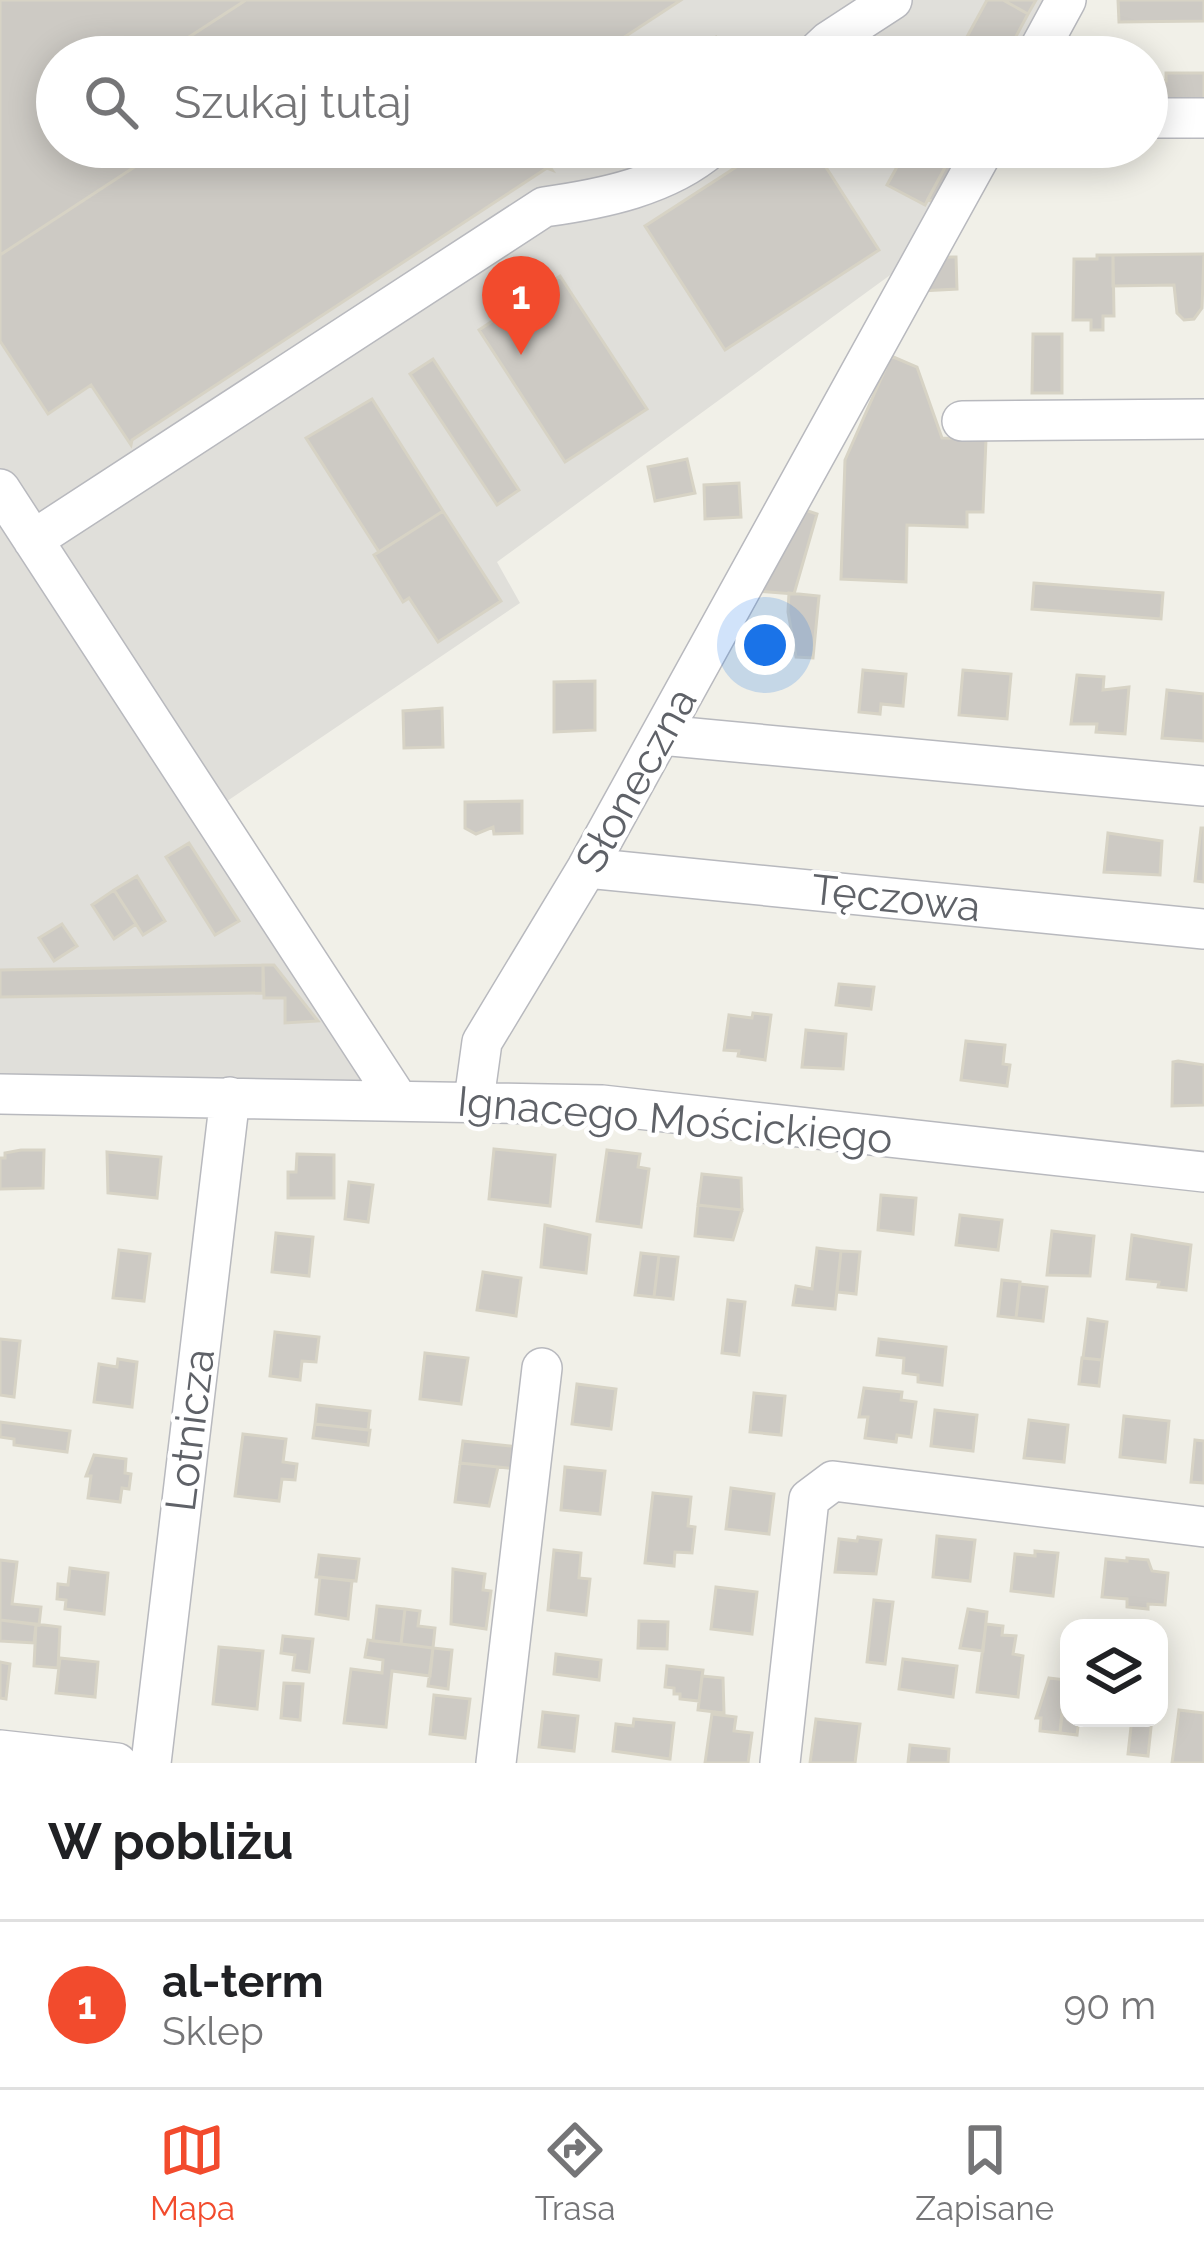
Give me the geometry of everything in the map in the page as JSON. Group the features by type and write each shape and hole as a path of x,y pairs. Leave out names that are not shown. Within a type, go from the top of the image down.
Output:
{"street":[{"path":"837,36 892,0"},
{"path":"1046,36 1066,0"},
{"path":"1168,118 1204,118"},
{"path":"33,540 544,207 598,200 678,168"},
{"name":"Słoneczna","path":"474,1100 482,1042 587,868 973,168"},
{"path":"962,421 1204,419"},
{"path":"0,489 398,1100"},
{"path":"661,735 1204,786"},
{"name":"Tęczowa","path":"587,868 1204,929"},
{"name":"Ignacego Mościckiego","path":"0,1094 602,1105 1204,1172"},
{"name":"Lotnicza","path":"151,1763 230,1097"},
{"path":"496,1763 542,1368"},
{"path":"780,1763 809,1498 833,1481 1204,1527"},
{"path":"0,1750 117,1763"}],"shaded area":[{"path":"0,0 1066,0 1046,36 36,36 36,168 973,168 930,246 497,562 520,603 211,812 398,1100 0,1095"}],"building":[{"path":"0,0 246,0 191,36 36,36 36,168 133,168 0,255"},
{"path":"246,0 681,0 626,36 191,36"},
{"path":"987,0 1003,0 1028,14 1016,36 967,36"},
{"path":"1003,0 1036,0 1028,14"},
{"path":"1118,0 1204,0 1204,21 1119,22"},
{"path":"1168,73 1204,73 1204,101 1168,100"},
{"path":"133,168 547,168 132,440 131,445 91,385 48,414 0,341 0,255"},
{"path":"735,168 826,168 879,250 725,350 645,226"},
{"path":"896,168 945,168 925,205 887,185"},
{"path":"945,168 962,168 941,206 928,199"},
{"path":"1204,254 1202,308 1194,319 1184,320 1177,313 1174,285 1113,286 1113,255"},
{"path":"1097,255 1113,255 1114,316 1103,316 1103,330 1091,330 1091,320 1073,320 1074,259 1097,259"},
{"path":"936,257 956,257 957,289 918,291"},
{"path":"560,276 647,409 565,462 479,330"},
{"path":"1033,334 1062,334 1062,393 1032,393"},
{"path":"891,356 917,367 942,438 986,439 983,512 967,512 967,527 907,525 906,582 841,579 845,460"},
{"path":"433,359 519,490 497,505 410,374"},
{"path":"372,399 443,511 379,552 306,438"},
{"path":"687,459 695,493 655,501 648,467"},
{"path":"739,483 741,517 705,519 704,485"},
{"path":"799,508 817,514 794,594 755,591"},
{"path":"443,511 501,601 438,642 409,598 403,602 374,555"},
{"path":"1034,583 1163,593 1161,619 1032,609"},
{"path":"789,593 819,596 813,658 796,657"},
{"path":"863,670 906,674 903,706 881,704 880,714 859,712"},
{"path":"963,670 1011,674 1007,719 959,715"},
{"path":"1077,675 1104,677 1103,690 1129,687 1125,734 1096,732 1097,724 1071,724"},
{"path":"595,681 595,730 554,732 554,682"},
{"path":"1167,690 1204,694 1204,741 1162,738"},
{"path":"442,708 443,747 404,748 403,711"},
{"path":"522,801 522,833 494,834 493,827 476,834 465,828 465,802"},
{"path":"1204,828 1204,882 1195,881"},
{"path":"1108,833 1162,841 1160,875 1104,872"},
{"path":"189,843 239,921 215,935 166,857"},
{"path":"137,876 165,921 143,935 114,890"},
{"path":"114,890 136,924 114,939 92,905"},
{"path":"62,924 77,946 54,961 39,938"},
{"path":"263,965 263,993 0,997 0,970"},
{"path":"263,965 274,965 318,1021 285,1023 285,998 264,998"},
{"path":"839,984 874,987 871,1009 836,1005"},
{"path":"753,1013 771,1015 765,1060 724,1050 729,1015 752,1018"},
{"path":"806,1030 846,1034 843,1069 802,1067"},
{"path":"966,1041 1005,1045 1003,1064 1010,1065 1007,1086 961,1080"},
{"path":"1173,1062 1204,1065 1204,1105 1172,1106"},
{"path":"494,1149 555,1155 550,1206 489,1199"},
{"path":"21,1150 44,1150 43,1188 0,1189 0,1158"},
{"path":"607,1150 640,1154 638,1167 649,1169 641,1227 597,1221"},
{"path":"107,1152 161,1157 157,1198 108,1193"},
{"path":"297,1154 334,1155 334,1198 288,1198 288,1172 296,1172"},
{"path":"702,1174 741,1178 742,1210 698,1205"},
{"path":"349,1182 373,1185 368,1222 345,1219"},
{"path":"881,1195 916,1198 913,1234 878,1230"},
{"path":"698,1205 742,1210 733,1240 695,1236"},
{"path":"960,1215 1002,1220 998,1250 956,1245"},
{"path":"545,1225 590,1235 586,1273 541,1267"},
{"path":"1052,1231 1094,1236 1090,1276 1047,1275"},
{"path":"276,1233 313,1237 309,1276 272,1272"},
{"path":"1132,1235 1191,1245 1186,1290 1127,1279"},
{"path":"817,1248 841,1251 835,1309 793,1305 796,1286 812,1289"},
{"path":"119,1250 150,1254 144,1301 113,1298"},
{"path":"841,1251 860,1252 856,1294 837,1292"},
{"path":"641,1253 659,1255 654,1297 635,1295"},
{"path":"659,1255 678,1257 673,1299 654,1297"},
{"path":"483,1272 521,1278 516,1316 477,1310"},
{"path":"1002,1280 1020,1282 1016,1318 998,1316"},
{"path":"1020,1284 1047,1287 1043,1321 1016,1318"},
{"path":"728,1300 745,1302 739,1355 722,1353"},
{"path":"1088,1319 1107,1322 1102,1360 1083,1358"},
{"path":"275,1332 319,1337 316,1362 302,1361 300,1380 270,1376"},
{"path":"0,1339 20,1341 14,1397 0,1395"},
{"path":"879,1339 946,1347 942,1385 918,1382 918,1375 903,1373 904,1358 877,1355"},
{"path":"425,1353 468,1358 461,1404 420,1399"},
{"path":"1082,1358 1102,1360 1099,1386 1079,1384"},
{"path":"118,1359 137,1362 132,1407 94,1402 99,1364 117,1367"},
{"path":"577,1384 616,1389 611,1429 572,1424"},
{"path":"864,1388 902,1392 901,1400 916,1402 911,1437 897,1435 896,1442 865,1438 868,1417 859,1417"},
{"path":"754,1393 785,1396 781,1435 750,1432"},
{"path":"317,1405 370,1411 368,1430 315,1424"},
{"path":"935,1410 977,1415 973,1451 931,1446"},
{"path":"1124,1416 1169,1421 1165,1462 1120,1457"},
{"path":"1029,1420 1068,1425 1064,1462 1024,1458"},
{"path":"0,1422 70,1431 67,1452 14,1445 14,1439 0,1437"},
{"path":"315,1424 370,1430 368,1445 313,1438"},
{"path":"243,1434 286,1439 283,1462 297,1464 295,1480 282,1479 279,1501 235,1496"},
{"path":"1195,1440 1204,1441 1204,1483 1191,1482"},
{"path":"463,1441 519,1447 517,1469 460,1463"},
{"path":"94,1455 126,1459 129,1489 122,1488 120,1502 88,1498 91,1476 86,1476"},
{"path":"460,1463 498,1467 489,1506 455,1502"},
{"path":"565,1467 605,1471 600,1514 561,1510"},
{"path":"731,1488 774,1494 769,1534 726,1529"},
{"path":"653,1493 691,1497 692,1553 675,1552 674,1566 645,1563"},
{"path":"937,1536 975,1540 970,1581 933,1577"},
{"path":"858,1537 881,1540 876,1574 835,1572 839,1539 857,1541"},
{"path":"554,1550 581,1553 579,1578 590,1579 586,1615 548,1610"},
{"path":"1035,1551 1058,1553 1053,1596 1011,1591 1015,1554 1035,1556"},
{"path":"319,1555 359,1559 356,1581 316,1577"},
{"path":"1106,1559 1148,1560 1152,1571 1168,1573 1165,1605 1127,1607 1127,1599 1102,1597"},
{"path":"0,1560 17,1562 12,1604 41,1607 39,1625 0,1620"},
{"path":"70,1568 108,1573 104,1614 65,1609 66,1600 57,1599 58,1584 68,1585"},
{"path":"453,1569 485,1574 483,1590 491,1591 486,1629 451,1624"},
{"path":"320,1577 352,1581 348,1619 316,1614"},
{"path":"716,1587 757,1592 752,1634 711,1629"},
{"path":"874,1600 893,1602 885,1664 867,1662"},
{"path":"377,1606 405,1609 401,1644 373,1641"},
{"path":"405,1609 420,1611 418,1626 435,1628 433,1648 401,1644"},
{"path":"968,1609 987,1612 983,1651 960,1648"},
{"path":"0,1620 36,1624 34,1643 0,1641"},
{"path":"639,1621 668,1622 667,1649 638,1648"},
{"path":"36,1624 60,1627 58,1668 34,1666"},
{"path":"986,1624 1003,1626 1002,1635 1016,1636 1013,1654 1023,1656 1018,1697 977,1692"},
{"path":"283,1636 313,1639 309,1672 293,1670 295,1655 281,1653"},
{"path":"368,1640 433,1648 430,1676 392,1671 386,1727 344,1723 351,1669 382,1673 383,1660 365,1657"},
{"path":"219,1647 263,1651 257,1709 213,1704"},
{"path":"433,1648 452,1650 448,1689 428,1686"},
{"path":"556,1654 601,1660 599,1680 554,1674"},
{"path":"60,1658 98,1662 95,1697 56,1693"},
{"path":"903,1659 957,1666 953,1697 899,1689"},
{"path":"0,1662 10,1664 6,1699 0,1698"},
{"path":"667,1666 703,1670 699,1701 680,1699 674,1688 665,1687"},
{"path":"702,1676 723,1678 724,1713 698,1710"},
{"path":"1049,1678 1060,1679 1060,1733 1040,1731 1041,1718 1036,1718"},
{"path":"284,1683 303,1684 300,1720 281,1718"},
{"path":"434,1695 470,1699 465,1738 430,1734"},
{"path":"1179,1710 1204,1713 1204,1763 1172,1763"},
{"path":"543,1712 578,1716 574,1751 539,1747"},
{"path":"712,1714 736,1717 734,1731 752,1733 748,1763 705,1763"},
{"path":"634,1719 674,1723 670,1759 613,1751 616,1724 633,1726"},
{"path":"816,1719 860,1724 855,1763 810,1763"},
{"path":"1061,1727 1078,1727 1077,1735 1060,1733"},
{"path":"1131,1727 1151,1727 1148,1756 1128,1754"},
{"path":"910,1745 949,1749 948,1763 908,1763"}],"place":[{"name":"al-term","path":"521,355"}]}
